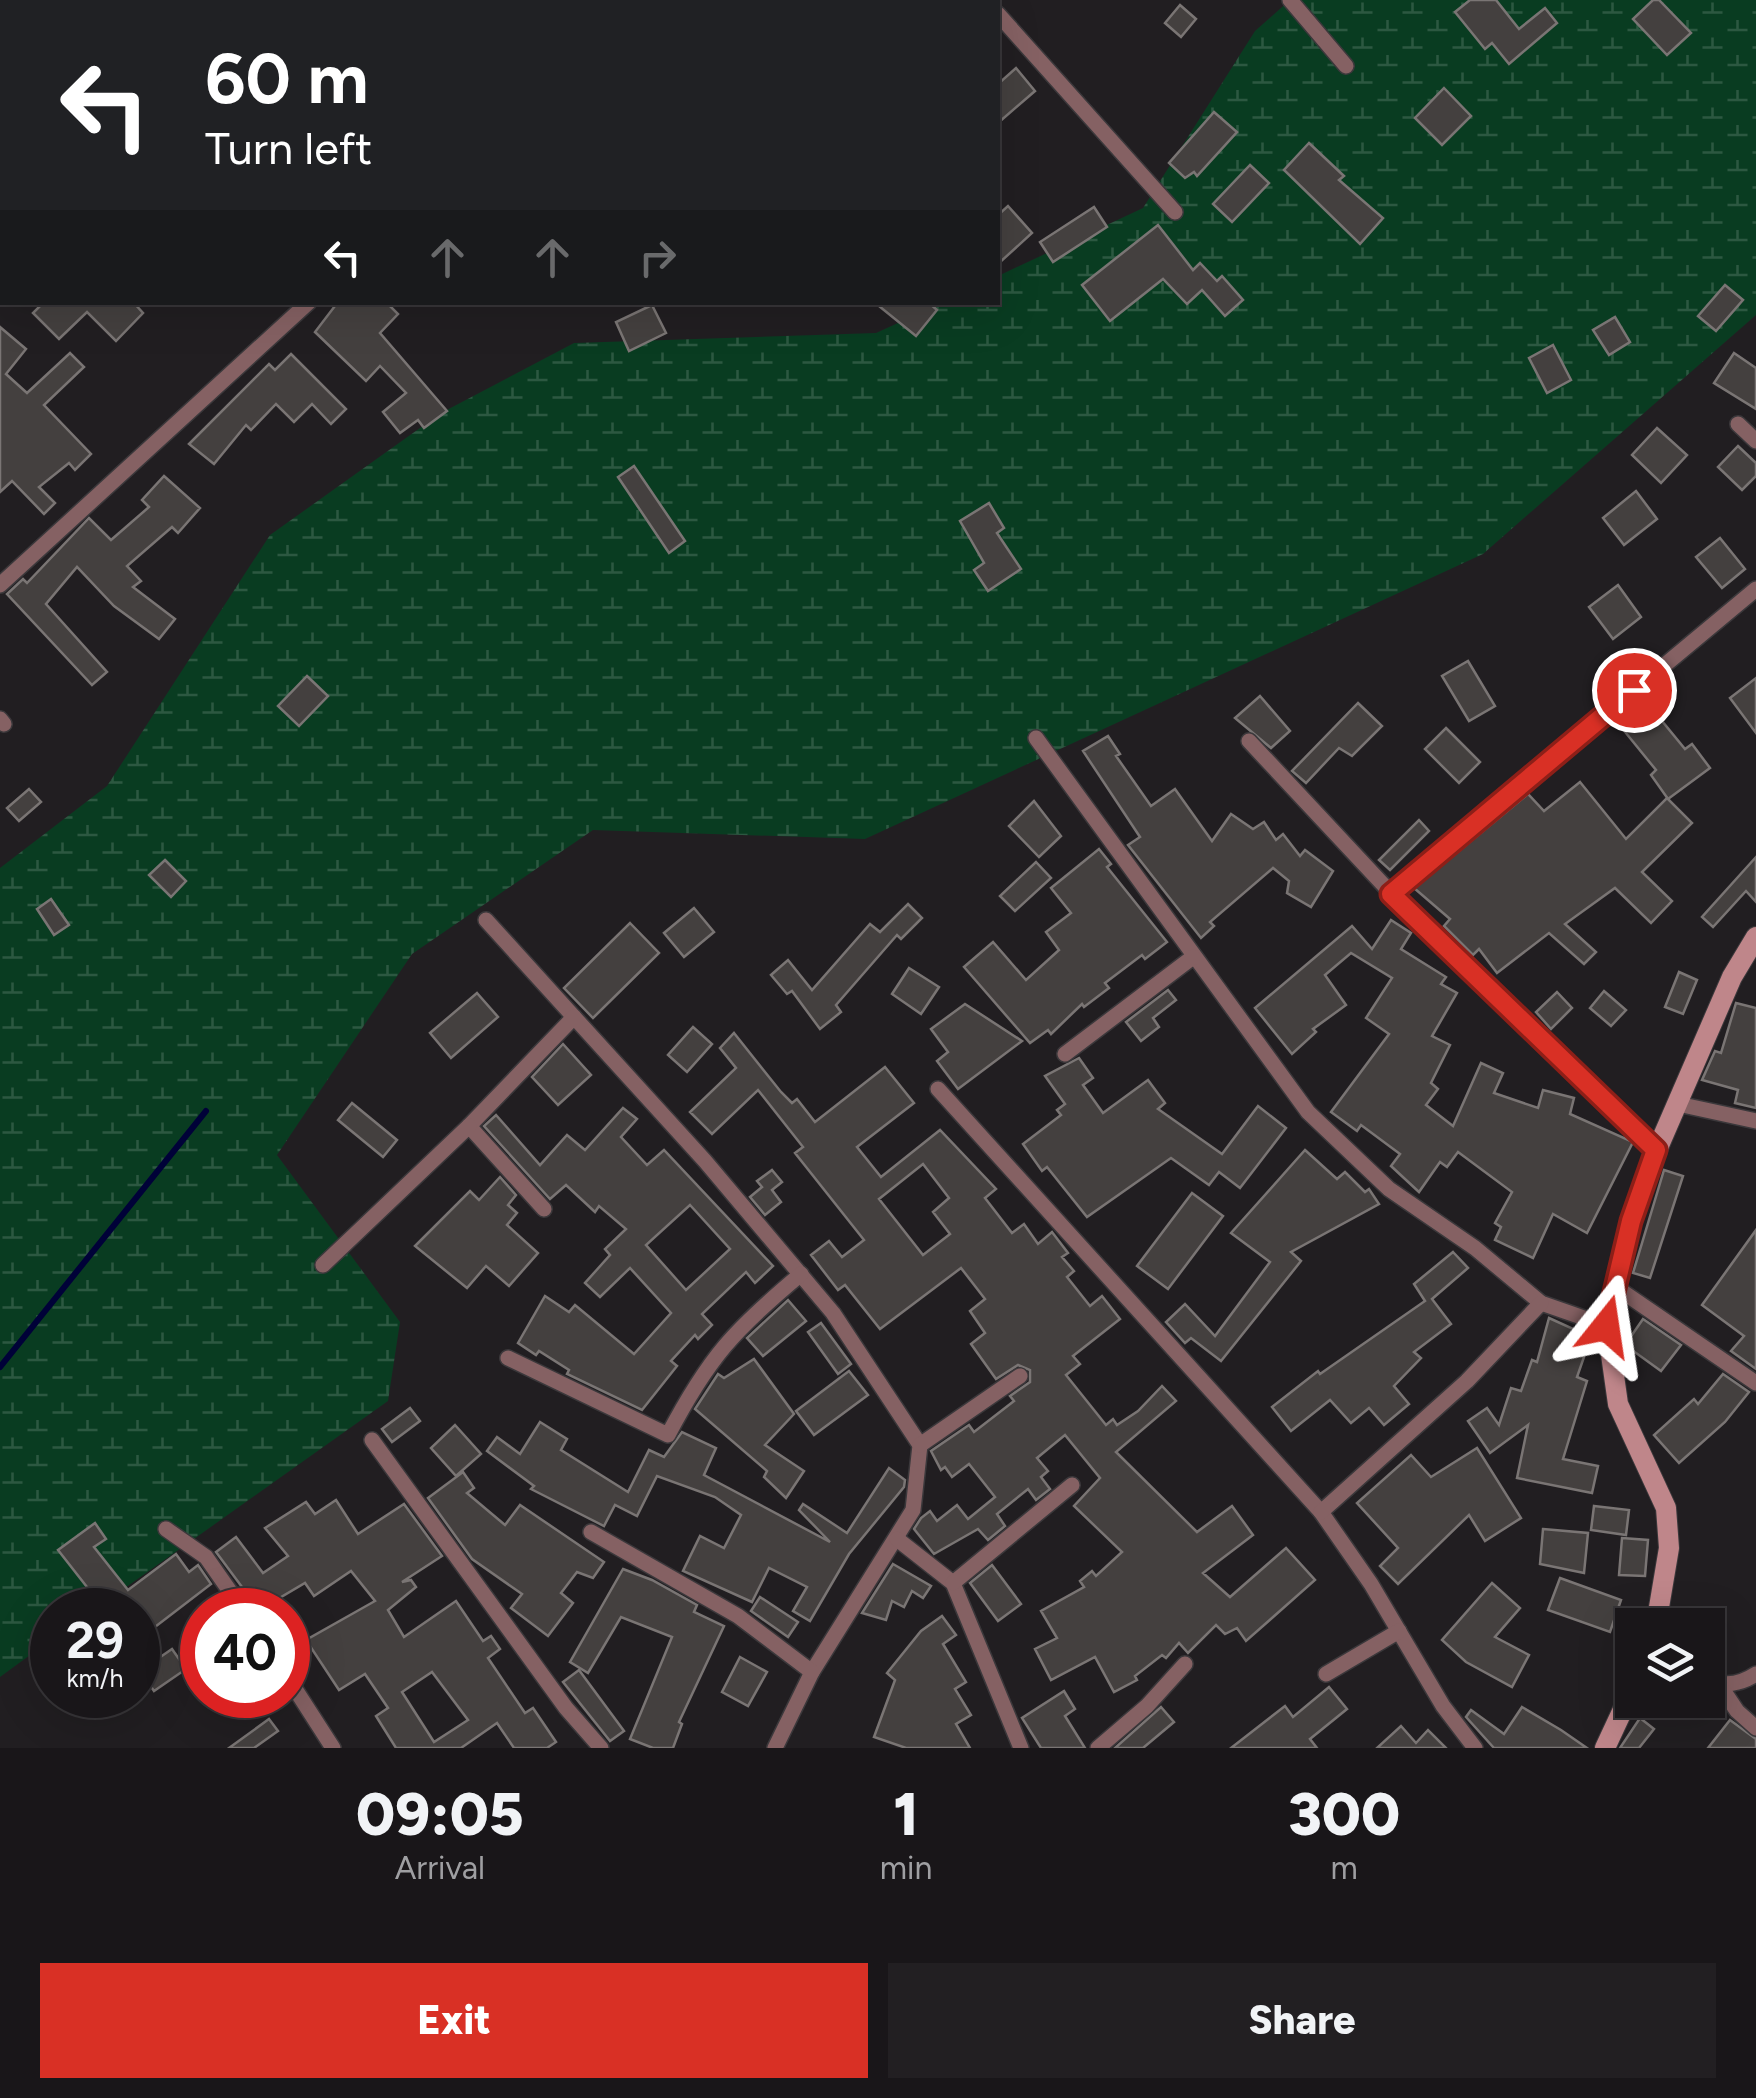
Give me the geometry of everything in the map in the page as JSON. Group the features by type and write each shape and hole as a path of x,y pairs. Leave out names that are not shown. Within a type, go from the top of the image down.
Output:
{"street":[{"path":"1290,0 1346,66"},
{"path":"1000,16 1175,212"},
{"path":"0,585 306,305"},
{"path":"1738,424 1756,442"},
{"path":"1391,894 1756,589"},
{"path":"1036,738 1308,1112 1389,1189 1476,1248 1541,1303 1606,1326"},
{"path":"1249,742 1391,894 1656,1150"},
{"path":"486,920 800,1274 832,1313 920,1445 913,1510 812,1672 775,1748"},
{"path":"1659,1608 1670,1548 1666,1508 1618,1404 1606,1326 1631,1221 1656,1150 1732,977 1756,937"},
{"path":"1064,1054 1193,957"},
{"path":"323,1265 574,1018"},
{"path":"938,1089 1321,1512 1399,1630 1442,1706 1475,1748"},
{"path":"1678,1104 1756,1121"},
{"path":"468,1126 544,1209"},
{"path":"508,1358 668,1435 701,1372 740,1325 800,1274"},
{"path":"1617,1288 1756,1383"},
{"path":"1321,1512 1468,1382 1541,1303"},
{"path":"920,1445 1020,1376"},
{"path":"372,1440 566,1708 601,1748"},
{"path":"953,1583 1072,1485"},
{"path":"166,1528 206,1558 227,1588"},
{"path":"591,1532 738,1616 812,1672"},
{"path":"897,1539 953,1583 1021,1748"},
{"path":"1326,1674 1399,1630"},
{"path":"1098,1748 1147,1706 1185,1664"},
{"path":"1725,1680 1756,1674"},
{"path":"1725,1696 1756,1728"},
{"path":"310,1712 333,1748"},
{"path":"1605,1748 1619,1718"}],"green space":[{"path":"1290,0 1756,0 1756,315 1483,554 865,839 593,830 412,954 277,1155 400,1322 388,1401 125,1588 30,1588 30,1655 0,1677 0,868 107,786 270,535 441,413 574,343 876,333 938,305 1000,305 1000,275 1143,208 1255,31"}],"building":[{"path":"1470,0 1496,0 1519,29 1545,8 1557,23 1509,64 1492,43 1485,49 1455,12"},
{"path":"1653,0 1659,0 1691,33 1667,55 1633,19"},
{"path":"1180,5 1196,19 1181,37 1165,23"},
{"path":"1016,68 1035,91 1000,121 1000,82"},
{"path":"1444,88 1471,116 1442,145 1415,118"},
{"path":"1214,112 1237,132 1197,176 1194,172 1185,178 1169,163"},
{"path":"1309,143 1344,176 1339,180 1383,218 1360,244 1284,170"},
{"path":"1250,165 1269,183 1232,222 1213,204"},
{"path":"1008,206 1032,233 1000,262 1000,213"},
{"path":"1094,207 1107,227 1053,262 1040,242"},
{"path":"1158,225 1193,270 1200,263 1217,281 1222,276 1243,300 1225,316 1202,290 1187,304 1163,279 1110,321 1082,285"},
{"path":"1725,285 1743,300 1716,331 1698,316"},
{"path":"41,305 136,305 143,313 116,341 87,312 59,339 33,313"},
{"path":"336,305 389,305 398,314 380,333 447,411 424,428 418,420 400,433 383,412 406,393 380,366 366,381 315,332"},
{"path":"652,305 666,333 629,351 616,322"},
{"path":"878,305 931,305 937,310 916,336"},
{"path":"1615,317 1630,342 1609,355 1593,330"},
{"path":"0,327 26,349 6,374 27,393 70,353 84,367 44,405 91,454 75,470 69,463 39,487 55,503 44,514 12,481 0,492"},
{"path":"1553,345 1571,380 1547,393 1529,358"},
{"path":"1734,353 1756,368 1756,409 1714,383"},
{"path":"291,354 346,409 331,424 312,404 294,422 276,404 251,430 246,425 214,464 189,444 269,364 275,370"},
{"path":"1657,428 1687,455 1661,483 1632,455"},
{"path":"1738,446 1756,463 1756,476 1742,490 1718,467"},
{"path":"634,466 685,541 669,553 618,477"},
{"path":"164,476 200,508 178,533 172,527 127,566 141,581 133,587 175,619 159,639 114,606 77,567 46,604 107,672 92,685 7,594 23,579 27,583 89,518 111,540 149,507 142,500"},
{"path":"1636,491 1657,519 1624,545 1603,518"},
{"path":"989,503 1004,528 997,533 1021,569 988,591 974,570 984,563 960,521"},
{"path":"1720,538 1745,569 1722,588 1696,557"},
{"path":"1618,585 1641,617 1613,639 1589,607"},
{"path":"1468,661 1495,706 1469,721 1442,676"},
{"path":"307,676 328,696 299,726 278,706"},
{"path":"1756,678 1756,733 1730,698"},
{"path":"1260,696 1290,731 1271,748 1235,718"},
{"path":"1644,699 1685,749 1692,744 1710,768 1668,799 1651,775 1656,770 1617,722"},
{"path":"1358,703 1382,726 1352,756 1339,748 1306,783 1292,771"},
{"path":"1446,728 1480,762 1459,783 1425,749"},
{"path":"1108,736 1120,754 1116,756 1151,806 1175,789 1212,841 1231,814 1253,829 1264,822 1276,840 1283,834 1300,856 1305,850 1333,871 1311,907 1287,893 1289,881 1273,868 1210,922 1214,926 1201,938 1128,845 1140,837 1083,751"},
{"path":"1580,782 1626,839 1667,798 1692,823 1642,872 1672,901 1651,923 1615,888 1565,924 1596,952 1584,964 1549,933 1497,973 1479,949 1473,955 1444,926 1450,919 1414,888 1528,794 1544,811"},
{"path":"29,789 41,802 19,821 7,808"},
{"path":"1034,801 1061,836 1039,857 1009,826"},
{"path":"1419,820 1429,831 1390,870 1379,860"},
{"path":"1099,849 1111,864 1107,867 1167,942 1105,983 1109,988 1084,1007 1082,1004 1051,1034 1048,1030 1030,1043 964,967 993,942 1026,980 1059,950 1046,932 1071,913 1051,888"},
{"path":"1756,857 1756,902 1746,891 1713,927 1702,917"},
{"path":"165,860 186,881 171,897 149,875"},
{"path":"1036,862 1051,878 1015,911 1000,896"},
{"path":"51,899 69,925 54,935 37,909"},
{"path":"908,904 922,918 901,939 897,935 836,1005 841,1012 820,1029 792,991 787,994 771,975 788,960 812,990 870,924 880,932"},
{"path":"694,908 714,932 684,957 664,933"},
{"path":"1391,920 1411,933 1401,949 1446,977 1441,984 1457,993 1432,1036 1450,1045 1431,1083 1438,1089 1426,1105 1453,1126 1481,1063 1503,1073 1494,1093 1538,1108 1543,1090 1574,1098 1570,1114 1633,1142 1587,1233 1553,1214 1533,1258 1495,1240 1501,1227 1495,1223 1512,1192 1458,1152 1447,1167 1440,1162 1419,1192 1391,1166 1400,1154 1361,1125 1357,1131 1331,1112 1389,1034 1366,1018 1392,978 1351,953 1325,975 1346,1005 1313,1029 1316,1032 1292,1054 1255,1008 1352,926 1372,949"},
{"path":"630,923 659,953 593,1018 564,988"},
{"path":"909,968 939,987 921,1014 892,994"},
{"path":"1679,972 1697,980 1683,1014 1665,1007"},
{"path":"1168,990 1176,1000 1153,1018 1159,1027 1141,1041 1126,1022"},
{"path":"1604,991 1626,1010 1611,1026 1590,1008"},
{"path":"1557,992 1572,1008 1551,1029 1536,1012"},
{"path":"477,993 498,1017 451,1058 430,1033"},
{"path":"1736,1003 1756,1008 1756,1108 1735,1103 1738,1090 1702,1080 1715,1051 1721,1053"},
{"path":"965,1004 1022,1041 958,1089 937,1061 948,1052 931,1029"},
{"path":"693,1027 712,1044 687,1072 668,1055"},
{"path":"734,1033 781,1092 792,1103 797,1099 815,1122 885,1067 914,1103 857,1147 881,1177 940,1130 996,1189 985,1198 1012,1233 1024,1224 1038,1244 1052,1232 1068,1253 1062,1257 1074,1271 1067,1277 1090,1306 1102,1296 1120,1319 1073,1356 1080,1364 1066,1375 1106,1425 1113,1419 1117,1425 1138,1411 1162,1386 1176,1401 1116,1452 1197,1532 1232,1506 1253,1535 1203,1573 1230,1597 1286,1548 1315,1580 1246,1641 1237,1628 1225,1634 1216,1625 1188,1653 1179,1643 1166,1658 1162,1655 1135,1676 1137,1680 1114,1692 1095,1657 1051,1680 1035,1649 1057,1638 1041,1611 1084,1587 1080,1581 1092,1571 1096,1576 1122,1552 1074,1506 1100,1478 1065,1435 1037,1458 1048,1471 1041,1477 1050,1489 1036,1500 1028,1489 997,1514 1005,1526 988,1540 978,1529 934,1554 914,1529 921,1518 930,1511 937,1521 957,1505 968,1519 995,1497 969,1464 952,1477 945,1467 941,1470 931,1451 969,1425 974,1432 1014,1401 1010,1396 1030,1382 1030,1370 1018,1365 996,1379 971,1344 985,1333 970,1311 985,1299 961,1268 880,1329 845,1285 838,1290 811,1255 829,1241 842,1257 864,1240 795,1153 803,1147 758,1090 712,1134 690,1112 736,1068 720,1048","holes":["923,1164 949,1198 933,1212 950,1234 923,1255 879,1199"]},
{"path":"563,1044 591,1075 558,1105 532,1077"},
{"path":"1079,1058 1093,1078 1083,1085 1103,1113 1148,1080 1165,1103 1158,1109 1222,1154 1258,1106 1286,1128 1240,1188 1219,1172 1209,1185 1171,1158 1087,1217 1047,1167 1042,1171 1023,1144 1061,1115 1057,1110 1065,1104 1045,1076"},
{"path":"352,1103 397,1140 383,1157 338,1120"},
{"path":"623,1108 637,1119 621,1137 647,1165 664,1150 773,1266 755,1283 746,1272 702,1314 712,1325 698,1339 695,1335 671,1361 677,1366 642,1410 567,1374 569,1370 539,1351 536,1355 518,1343 545,1296 569,1312 575,1305 634,1354 671,1313 630,1268 600,1297 585,1283 610,1255 605,1249 626,1229 599,1206 595,1212 566,1185 550,1199 484,1126 496,1115 540,1165 567,1135 585,1150","holes":["690,1205 730,1249 686,1290 646,1245"]},
{"path":"1305,1150 1337,1179 1345,1172 1365,1192 1369,1189 1379,1204 1291,1252 1301,1261 1221,1361 1191,1338 1185,1343 1166,1322 1185,1304 1215,1336 1270,1262 1231,1233"},
{"path":"772,1170 782,1182 772,1190 781,1202 765,1215 750,1197 762,1187 757,1181"},
{"path":"1664,1170 1683,1176 1650,1278 1633,1273"},
{"path":"500,1177 516,1195 508,1205 517,1213 507,1225 538,1253 509,1286 486,1266 467,1288 415,1246 470,1191 479,1200"},
{"path":"1192,1193 1223,1216 1168,1289 1137,1266"},
{"path":"1756,1230 1756,1369 1731,1351 1744,1336 1702,1305"},
{"path":"1453,1252 1468,1268 1432,1299 1451,1324 1414,1352 1421,1358 1394,1386 1409,1404 1384,1425 1369,1408 1351,1423 1330,1400 1291,1431 1272,1407 1318,1371 1320,1374 1425,1301 1414,1284"},
{"path":"788,1300 806,1321 763,1356 747,1338"},
{"path":"1549,1318 1580,1332 1570,1352 1584,1357 1577,1377 1587,1381 1563,1459 1598,1466 1592,1493 1517,1478 1528,1425 1490,1453 1468,1421 1487,1408 1499,1425 1511,1388 1521,1391 1532,1360 1537,1362"},
{"path":"1643,1319 1681,1345 1661,1371 1625,1345"},
{"path":"821,1323 851,1364 838,1374 808,1332"},
{"path":"754,1359 794,1414 765,1445 804,1471 786,1498 764,1477 767,1471 695,1409 718,1374 724,1378"},
{"path":"849,1371 868,1395 814,1435 796,1411"},
{"path":"1723,1374 1749,1392 1725,1422 1679,1463 1654,1435 1694,1399 1698,1404"},
{"path":"410,1408 420,1421 392,1442 382,1429"},
{"path":"540,1422 567,1439 561,1450 628,1492 649,1450 664,1457 682,1432 716,1448 704,1475 830,1542 799,1510 803,1504 847,1533 889,1468 905,1480 904,1487 849,1554 810,1621 793,1611 807,1587 769,1568 752,1602 683,1571 700,1536 724,1548 741,1515 715,1497 657,1476 637,1516 615,1505 604,1526 531,1489 534,1486 487,1451 497,1437 520,1454"},
{"path":"455,1425 481,1454 456,1476 431,1448"},
{"path":"1477,1448 1521,1518 1485,1541 1469,1515 1398,1584 1380,1566 1398,1548 1357,1503 1411,1455 1431,1477"},
{"path":"463,1472 474,1488 467,1493 505,1525 520,1505 604,1562 593,1578 577,1572 561,1593 573,1603 548,1636 511,1608 522,1594 472,1559 428,1498"},
{"path":"336,1500 358,1534 404,1504 442,1556 402,1582 411,1580 416,1587 388,1610 404,1637 456,1601 483,1641 491,1636 500,1649 488,1658 525,1713 533,1708 556,1742 547,1748 514,1748 497,1723 461,1748 396,1748 376,1716 388,1708 365,1674 339,1690 310,1646 310,1638 375,1601 351,1571 314,1596 305,1583 296,1588 243,1588 216,1552 236,1537 263,1573 288,1556 265,1528 306,1502 315,1514","holes":["432,1672 468,1720 434,1742 402,1692"]},
{"path":"1594,1506 1629,1510 1626,1535 1591,1530"},
{"path":"95,1523 106,1539 94,1547 126,1588 88,1588 58,1550"},
{"path":"1543,1529 1588,1533 1584,1573 1540,1564"},
{"path":"1622,1538 1648,1540 1645,1576 1619,1575"},
{"path":"176,1554 189,1572 198,1565 211,1584 206,1588 180,1588 180,1608 160,1623 160,1588 131,1588"},
{"path":"893,1564 931,1586 923,1598 912,1591 904,1607 892,1601 886,1620 862,1613"},
{"path":"992,1565 1021,1604 998,1621 970,1583"},
{"path":"623,1569 697,1605 694,1612 724,1626 679,1722 682,1724 673,1748 653,1748 630,1739 672,1637 621,1617 588,1673 570,1662"},
{"path":"1560,1578 1621,1600 1615,1608 1610,1632 1548,1610"},
{"path":"1492,1583 1520,1608 1495,1637 1529,1655 1512,1687 1466,1662 1442,1640"},
{"path":"760,1597 798,1622 788,1637 751,1611"},
{"path":"942,1616 956,1635 943,1644 966,1682 955,1689 971,1715 956,1724 970,1748 906,1748 874,1737 895,1680 887,1673 921,1631"},
{"path":"172,1649 180,1660 180,1673 160,1687 160,1657"},
{"path":"740,1657 767,1672 748,1706 722,1692"},
{"path":"579,1670 624,1731 610,1741 563,1682"},
{"path":"1329,1687 1347,1709 1310,1739 1317,1748 1231,1748 1285,1706 1293,1717"},
{"path":"1064,1691 1075,1709 1065,1716 1085,1748 1041,1748 1022,1718"},
{"path":"1161,1707 1174,1722 1143,1748 1115,1748"},
{"path":"1522,1707 1587,1748 1494,1748 1466,1717 1471,1710 1504,1734"},
{"path":"1640,1718 1654,1729 1639,1748 1620,1748"},
{"path":"269,1719 278,1731 254,1748 229,1748"},
{"path":"1730,1720 1756,1739 1756,1748 1708,1748"},
{"path":"1401,1726 1416,1743 1428,1730 1446,1748 1377,1748"}],"waterway":[{"path":"0,1367 206,1111"}],"route":[{"path":"1606,1326 1631,1221 1656,1150 1391,894 1634,690"}]}
